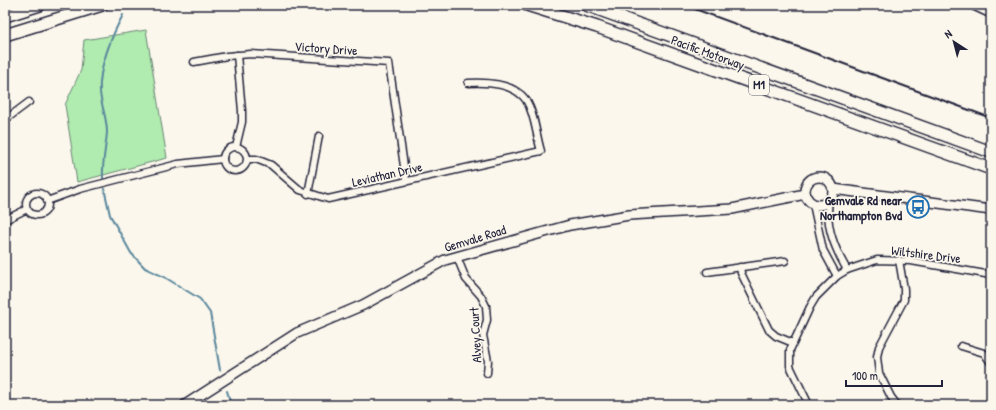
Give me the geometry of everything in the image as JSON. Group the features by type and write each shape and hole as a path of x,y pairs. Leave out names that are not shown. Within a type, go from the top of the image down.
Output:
{"highway":[{"path":"5,16 40,5"},
{"path":"5,35 102,5"},
{"name":"Pacific Motorway","path":"526,5 597,27 991,169"},
{"name":"Pacific Motorway","path":"586,5 991,152"}],"main road":[{"path":"974,5 991,13"},
{"path":"818,177 827,179 833,189 829,200 821,205 813,204 806,198 806,185 809,180 818,177"},
{"path":"833,189 991,210"},
{"name":"Gemvale Road","path":"185,405 297,333 363,305 435,264 570,225 629,215 732,209 805,194"}],"street":[{"name":"Victory Drive","path":"237,55 251,54 389,63 406,180"},
{"path":"194,62 237,55 242,111 236,147"},
{"name":"Leviathan Drive","path":"248,159 271,165 300,190 308,194 328,198 541,151 530,107 523,97 496,84 485,82 468,83"},
{"path":"5,120 29,102"},
{"path":"308,194 319,136"},
{"path":"236,147 245,151 248,159 245,166 237,171 228,169 223,159 227,150 236,147"},
{"path":"47,201 80,189 178,164 223,159"},
{"path":"33,194 41,194 47,201 46,209 41,214 34,215 28,209 27,199 33,194"},
{"path":"829,200 828,211 833,244 847,270"},
{"path":"813,204 823,250 837,276"},
{"path":"5,220 28,209"},
{"name":"Alvey Court","path":"457,257 466,279 481,296 487,311 484,335 488,361 487,373"},
{"name":"Wiltshire Drive","path":"809,405 790,366 789,355 793,343 816,297 837,276 847,270 877,260 899,260 991,275"},
{"path":"897,405 887,390 876,362 879,347 904,300 904,289 899,260"},
{"path":"707,272 785,261"},
{"path":"740,268 741,273 769,330 776,336 793,343"},
{"path":"961,346 984,353 991,363"}],"green space":[{"path":"146,30 167,158 77,182 65,105 81,70 84,40"}],"waterway":[{"path":"103,178 107,132 100,92 101,73 114,32 123,15"},
{"path":"104,188 110,215 131,253 145,268 166,278 200,299 210,313 220,370"},
{"path":"227,391 231,405"}],"railway":[{"path":"684,5 991,118"}],"place":[{"name":"Gemvale Rd near Northampton Bvd","path":"918,207"}]}
